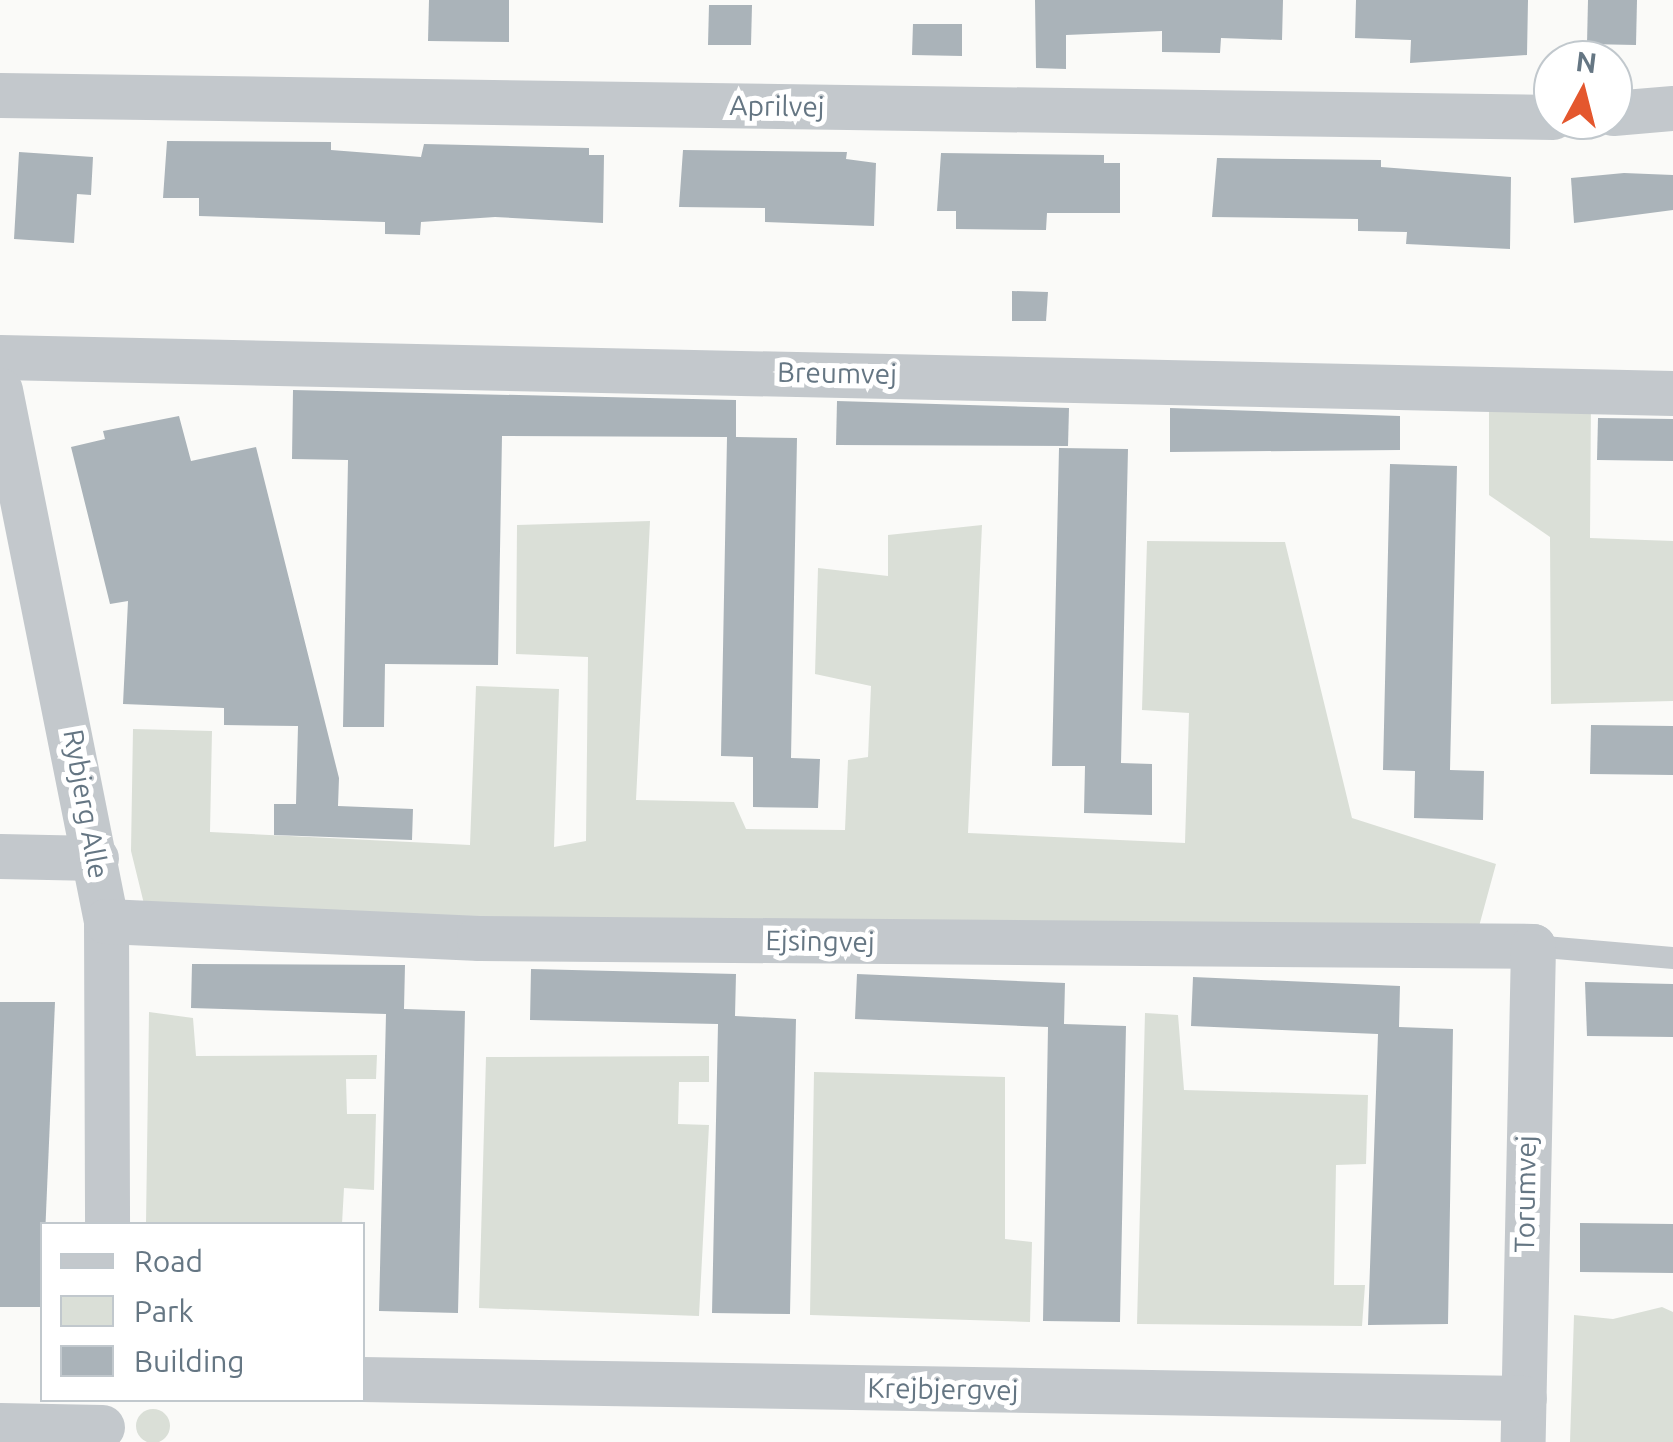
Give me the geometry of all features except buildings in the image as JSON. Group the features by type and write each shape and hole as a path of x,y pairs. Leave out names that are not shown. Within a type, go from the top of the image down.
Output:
{"street":[{"name":"Aprilvej","path":"0,95 1533,117"},
{"path":"1633,111 1673,108"},
{"name":"Breumvej","path":"0,357 1673,393"},
{"name":"Rybjerg Alle","path":"0,390 106,921 107,1222"},
{"path":"0,856 96,858"},
{"name":"Ejsingvej","path":"106,921 480,938 1533,946"},
{"name":"Torumvej","path":"1524,1420 1533,946"},
{"name":"Krejbjergvej","path":"365,1379 1524,1420"},
{"path":"0,1425 102,1423"}],"lane":[{"path":"1533,946 1673,958"}],"green space":[{"path":"1489,396 1591,399 1590,538 1673,541 1673,701 1551,704 1550,537 1489,495"},
{"path":"650,521 636,800 734,802 746,829 845,830 848,760 868,757 871,686 815,674 818,568 888,576 888,535 982,525 968,833 1185,843 1189,713 1142,710 1147,541 1285,542 1352,818 1496,864 1478,930 965,933 145,908 131,851 133,729 212,731 210,832 470,845 476,686 559,689 554,847 586,841 588,657 516,654 517,525"},
{"path":"149,1012 193,1018 196,1056 377,1055 376,1079 346,1079 347,1114 376,1114 374,1190 344,1188 342,1222 146,1222"},
{"path":"1145,1013 1178,1015 1184,1090 1368,1095 1366,1164 1336,1165 1334,1285 1365,1285 1362,1326 1137,1324"},
{"path":"709,1056 709,1082 679,1082 678,1124 709,1125 699,1316 479,1308 486,1057"},
{"path":"814,1072 1005,1077 1005,1239 1032,1242 1030,1322 810,1315"},
{"path":"1662,1307 1673,1312 1673,1442 1570,1442 1574,1315 1613,1319"},
{"path":"153,1409 165,1414 170,1426 165,1438 153,1443 141,1438 136,1426 141,1414"}]}
